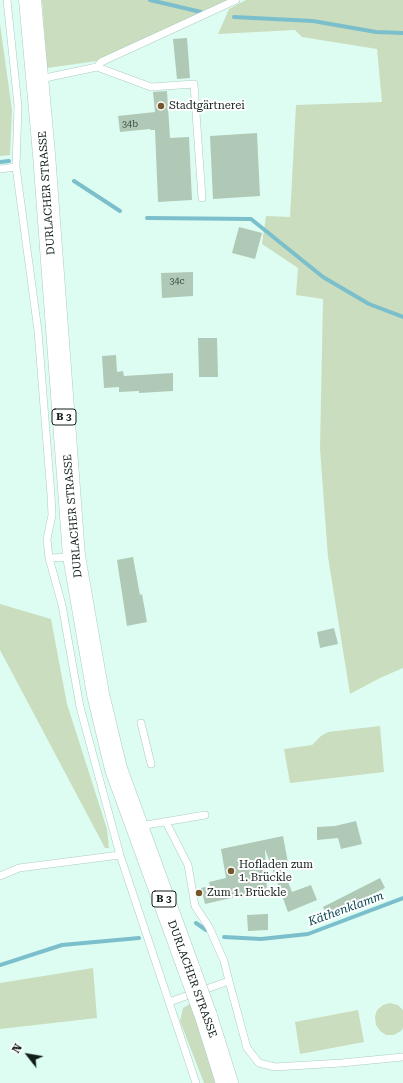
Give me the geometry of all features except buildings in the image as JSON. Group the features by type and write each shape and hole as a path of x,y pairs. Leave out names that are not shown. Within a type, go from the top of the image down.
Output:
{"main road":[{"name":"DURLACHER STRASSE","path":"30,0 38,79 74,556 98,694 116,769 206,1016 227,1083"}],"lane":[{"path":"7,0 18,106 16,167 38,331 51,495 52,515 47,539 49,558 62,605 80,707 120,855 196,1083"},
{"path":"97,68 101,62 236,0"},
{"path":"38,79 97,68 151,87 194,84 202,198"},
{"path":"0,169 16,167"},
{"path":"49,558 74,556"},
{"path":"141,723 151,764"},
{"path":"138,826 205,815"},
{"path":"166,822 188,866 195,906 209,927 224,961 228,981 247,1048 259,1063 275,1067 403,1057"},
{"path":"0,876 19,868 120,855"},
{"path":"169,1002 228,981"}],"green space":[{"path":"42,0 228,0 97,61 47,68"},
{"path":"246,0 403,0 403,668 350,694 328,557 320,449 323,299 296,295 298,268 262,244 266,216 290,217 296,105 382,102 377,49 302,37 295,30 218,34 229,9"},
{"path":"0,24 12,110 10,155 0,156"},
{"path":"0,604 51,619 67,704 107,829 109,848 105,848 0,650"},
{"path":"380,726 384,772 290,783 284,749 312,745 321,736 328,732"},
{"path":"93,968 97,1018 0,1029 0,983"},
{"path":"390,1003 398,1005 403,1010 403,1028 394,1035 386,1035 380,1031 376,1025 375,1017 377,1010 383,1005"},
{"path":"190,1004 212,1063 217,1083 204,1083 180,1021 183,1008"},
{"path":"358,1010 364,1042 300,1054 295,1022"}],"waterway":[{"path":"150,0 201,12"},
{"path":"234,17 313,21 376,32 403,33"},
{"path":"0,162 9,161"},
{"path":"74,181 120,211"},
{"path":"147,218 251,219 323,277 369,304 403,317"},
{"name":"Käthenklamm","path":"224,937 261,939 308,934 403,898"},
{"name":"Käthenklamm","path":"196,923 206,930"},
{"path":"0,965 62,945 139,938"}],"place":[{"name":"Stadtgärtnerei","path":"161,106"},
{"name":"Hofladen zum 1. Brückle","path":"231,871"},
{"name":"Zum 1. Brückle","path":"199,893"}]}
